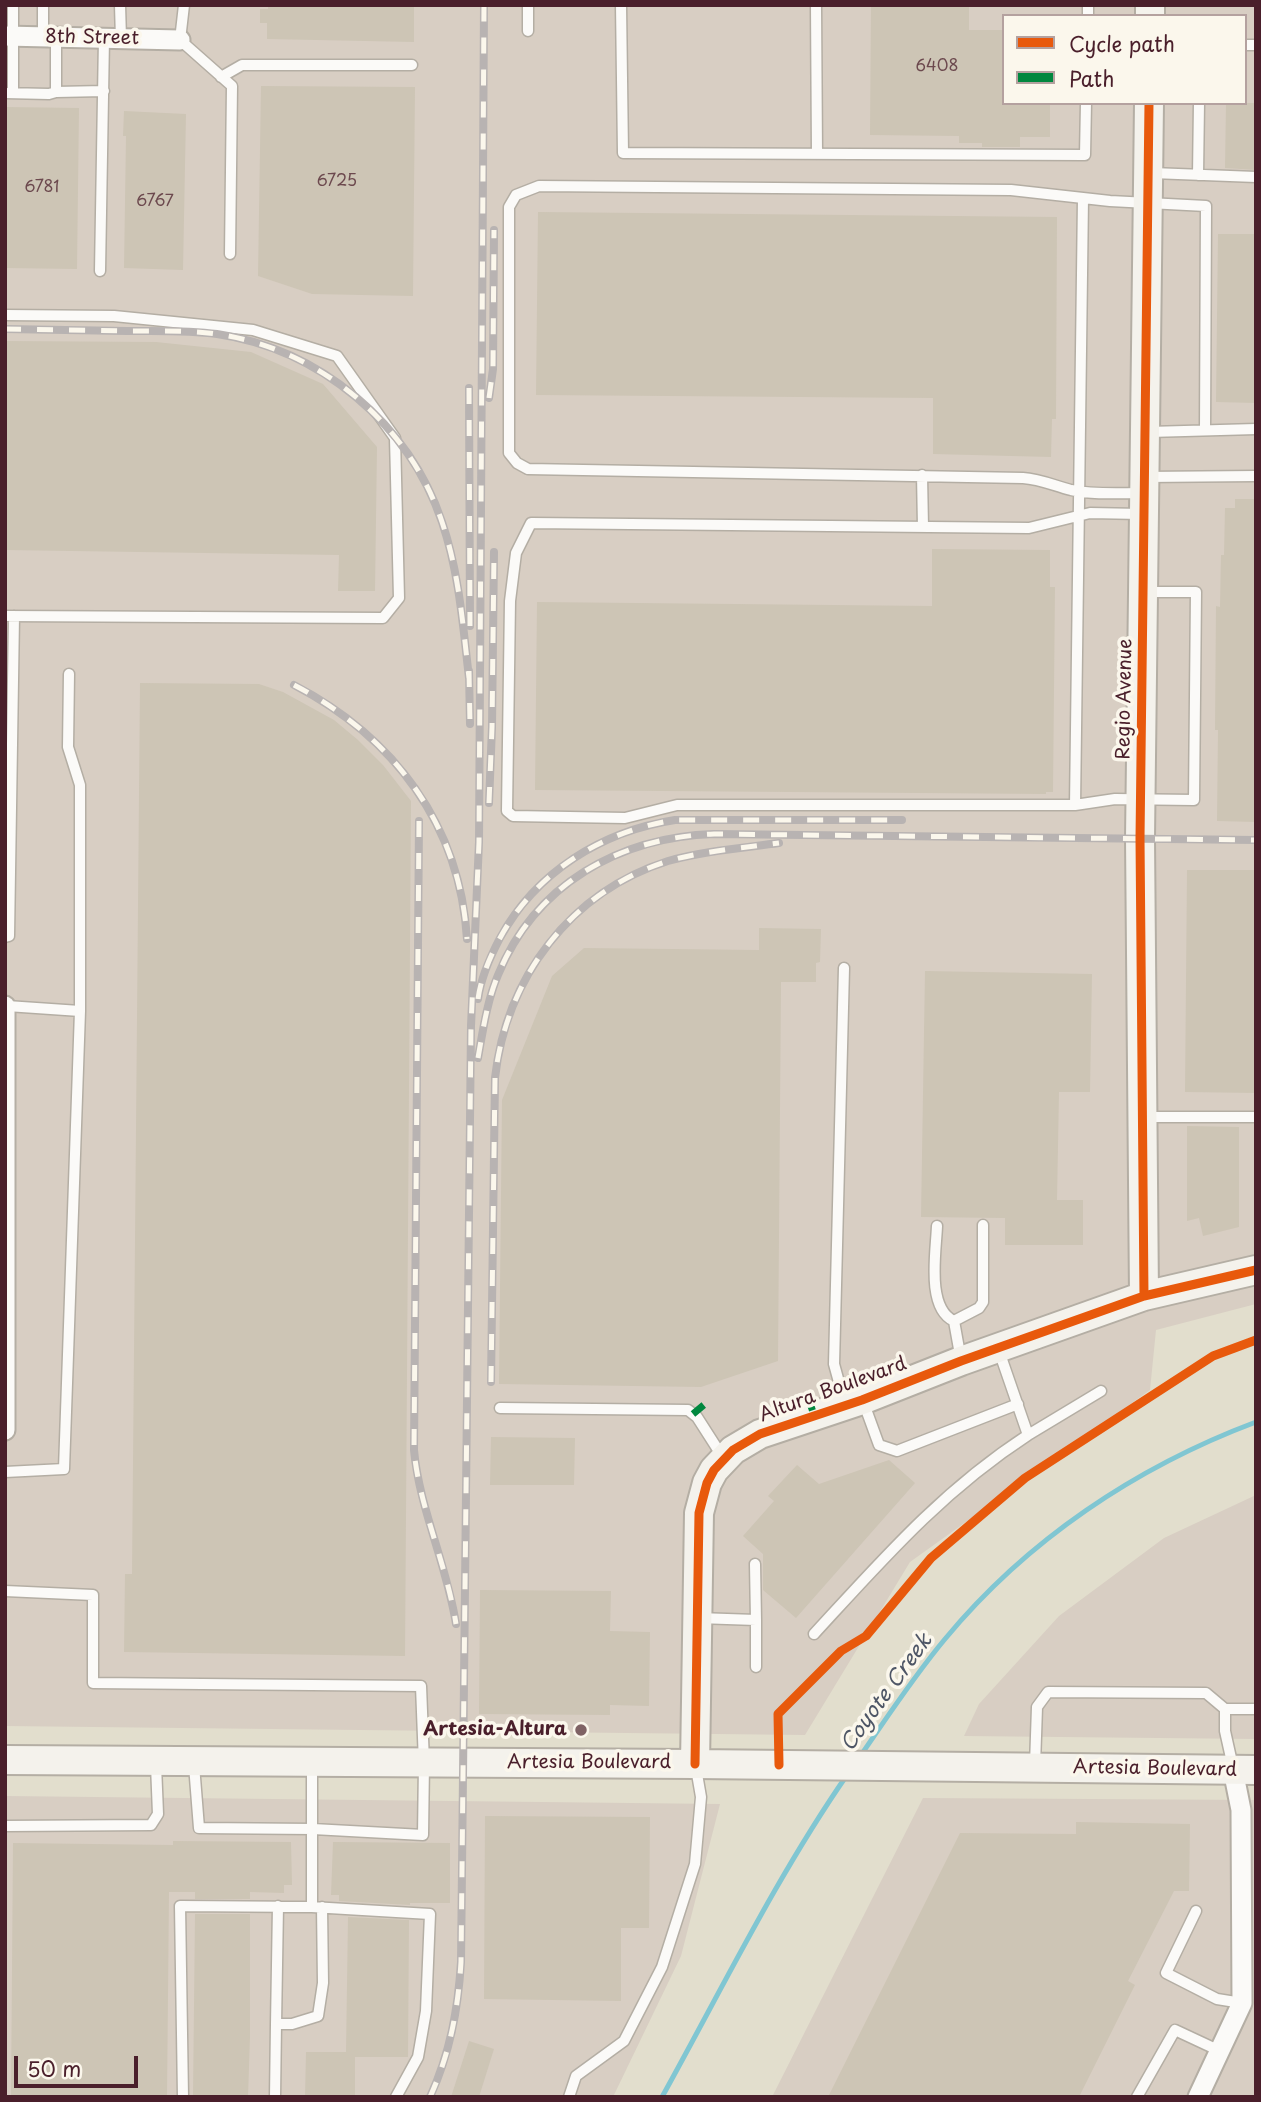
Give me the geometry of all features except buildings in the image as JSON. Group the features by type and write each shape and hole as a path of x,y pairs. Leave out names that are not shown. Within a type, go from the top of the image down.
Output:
{"street":[{"name":"8th Street","path":"9,36 180,40"},
{"name":"Regio Avenue","path":"1144,1296 1141,799 1149,105"},
{"path":"5,1430 6,1006"},
{"name":"Altura Boulevard","path":"695,1764 699,1513 707,1483 733,1450 760,1434 1144,1296 1256,1270"},
{"name":"Artesia Boulevard","path":"5,1760 1245,1770"},
{"path":"1198,2097 1242,2003 1249,1982 1241,1810 1245,1770"}],"lane":[{"path":"13,5 9,36 9,93 104,91"},
{"path":"43,5 50,37 56,92"},
{"path":"100,271 104,91 120,5"},
{"path":"528,5 528,31"},
{"path":"621,5 623,153 1085,156 1086,105"},
{"path":"816,5 817,154"},
{"path":"182,9 180,40 232,86 230,254"},
{"path":"221,77 242,65 412,65"},
{"path":"1198,175 1199,105"},
{"path":"1148,173 1256,177"},
{"path":"1205,430 1206,206 1147,204 1011,190 539,187 516,195 509,207 509,453 517,463 528,469 1033,479 1080,491 1145,494 1256,476"},
{"path":"1075,805 1083,198"},
{"path":"5,315 114,316 253,330 337,356 395,438 399,598 383,618 10,616 9,936 5,937"},
{"path":"1145,432 1256,429"},
{"path":"922,475 923,527"},
{"path":"1144,592 1196,592 1194,800 1141,799 1075,805 677,806 625,818 603,819 513,816 507,811 510,601 516,553 531,523 1029,528 1102,512 1145,494"},
{"path":"5,1472 64,1469 80,1011 80,785 68,747 69,674"},
{"path":"844,968 834,1364 879,1445 898,1451 1018,1404"},
{"path":"6,1006 80,1011"},
{"path":"1142,1117 1256,1117"},
{"path":"954,1321 979,1308 983,1302 983,1225"},
{"path":"937,1226 937,1302 944,1314 954,1321 961,1361"},
{"path":"998,1348 1028,1434"},
{"path":"814,1634 931,1509 995,1456 1101,1391"},
{"path":"500,1408 688,1410 697,1416 724,1459"},
{"path":"755,1564 757,1667"},
{"path":"5,1591 93,1595 93,1683 421,1686 425,1763 423,1835 313,1829 199,1828 194,1761"},
{"path":"698,1618 756,1620"},
{"path":"1035,1768 1037,1707 1048,1692 1206,1693 1225,1709 1256,1709"},
{"path":"1225,1709 1225,1731 1245,1770"},
{"path":"5,1826 151,1825 158,1814 156,1761"},
{"path":"276,2024 292,2024 317,2016 323,1983 313,1829 312,1762"},
{"path":"569,2097 576,2077 624,2041 662,1967 695,1864 701,1797 695,1764"},
{"path":"183,2097 180,1906 317,1907 430,1914 426,2011 418,2057 396,2097"},
{"path":"275,2097 278,1906"},
{"path":"1196,1911 1166,1973 1217,1999 1242,2003"},
{"path":"1138,2097 1175,2030 1220,2050"}],"shaded area":[{"path":"5,5 1256,5 1256,1304 1156,1330 1150,1390 910,1562 805,1735 5,1726"},
{"path":"1256,1495 1256,1739 964,1736 979,1704 1059,1616 1164,1538"},
{"path":"5,1796 720,1804 681,1956 613,2097 5,2097"},
{"path":"923,1798 1256,1800 1256,2097 772,2097"}],"waterway":[{"name":"Coyote Creek","path":"861,1755 945,1639 1011,1570 1086,1510 1126,1484 1212,1440 1256,1422"},
{"name":"Coyote Creek","path":"662,2097 751,1933 821,1813 847,1775"}],"railway":[{"path":"430,2097 452,2031 461,1962 471,1026 479,842 484,5"},
{"path":"489,398 493,369 494,230"},
{"path":"5,329 217,334 255,342 291,356 325,374 356,397 383,423 407,453 427,486 442,522 456,580 469,678"},
{"path":"469,388 470,626"},
{"path":"489,803 494,552"},
{"path":"469,671 470,724"},
{"path":"294,685 330,706 362,731 391,758 415,789 436,822 451,859 462,897 467,939"},
{"path":"478,999 496,945 532,893 574,858 622,834 675,820 902,820"},
{"path":"419,821 414,1450 421,1493 456,1624"},
{"path":"478,1058 494,985 514,943 534,915 558,891 585,872 614,856 646,844 679,837 714,834 1256,840"},
{"path":"491,1382 495,1078 502,1041 513,1006 529,974 549,944 573,917 601,894 633,875 668,861 779,843"}],"marked path":[{"path":"808,1397 814,1415"},
{"path":"693,1414 705,1404"}],"cycle path":[{"path":"1144,1296 1140,838 1149,105"},
{"path":"695,1764 699,1513 707,1483 714,1470 733,1450 760,1434 862,1400 961,1361 1144,1296 1256,1270"},
{"path":"779,1765 778,1714 841,1651 866,1636 931,1558 1025,1478 1213,1356 1256,1340"}],"place":[{"name":"Artesia-Altura","path":"581,1730"}]}
